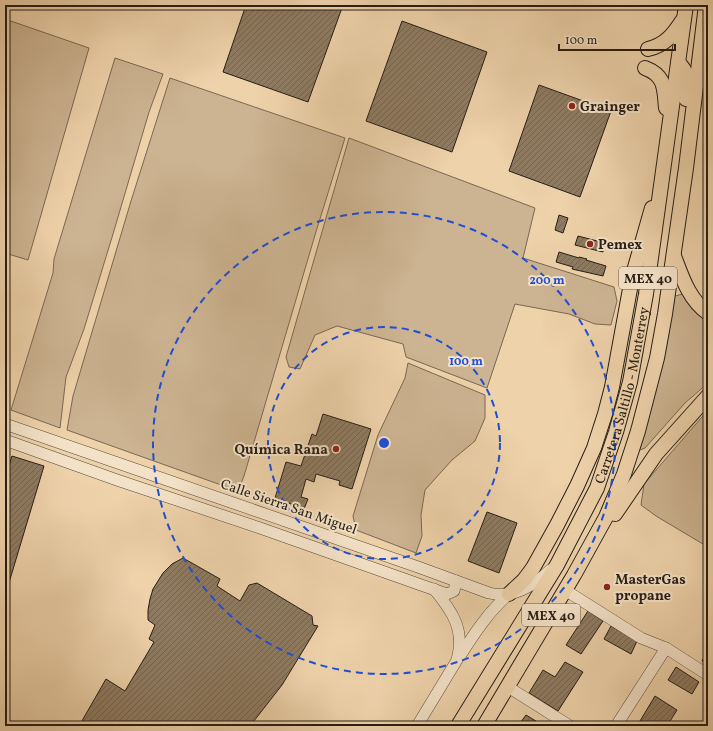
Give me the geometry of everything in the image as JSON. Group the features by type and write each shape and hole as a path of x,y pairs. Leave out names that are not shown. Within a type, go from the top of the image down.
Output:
{"main road":[{"path":"648,49 658,46 668,40 691,5"},
{"name":"Carretera Saltillo - Monterrey","path":"458,726 557,565 597,488 618,426 630,382 636,352 654,245 685,12"},
{"path":"675,238 674,206 688,84 683,67 678,62 693,39 706,14"},
{"name":"Carretera Saltillo - Monterrey","path":"484,726 596,537 614,501 638,431 648,398 660,344 686,168 701,38 706,14"},
{"path":"645,68 656,74 662,81 665,92 669,131"},
{"path":"597,488 600,450 632,278 641,242 663,173"},
{"path":"673,254 689,292 699,306 708,313"},
{"path":"509,594 529,575 583,475 598,434 612,387"},
{"path":"596,537 612,519 656,454 708,396"}],"street":[{"name":"Calle Sierra San Miguel","path":"5,424 488,593 500,595 524,590 532,586 557,565"},
{"path":"5,440 447,594 454,591 456,581"},
{"path":"433,589 453,614 457,625 460,635 458,660"},
{"path":"565,590 641,638 666,648 708,675"},
{"path":"417,726 475,634 498,603 509,594"},
{"path":"616,726 666,648"},
{"path":"508,687 570,726"}],"shaded area":[{"path":"5,19 89,48 28,260 5,253"},
{"path":"115,58 163,74 149,112 84,329 66,377 60,428 11,410 53,273 54,259"},
{"path":"170,78 345,138 244,476 238,491 67,430 73,396 131,201"},
{"path":"349,138 535,208 523,258 614,287 617,301 611,325 595,324 569,314 515,304 487,388 406,357 403,344 337,326 315,335 300,369 289,367 286,357"},
{"path":"683,294 708,317 708,383 685,403 645,448 640,450 639,444 673,299 675,296"},
{"path":"408,363 485,395 485,418 475,441 452,460 425,490 421,515 422,536 416,553 356,530 353,516 378,435 405,378"},
{"path":"708,410 708,547 656,516 641,505 644,484"}],"building":[{"path":"246,5 343,5 308,102 223,72"},
{"path":"402,21 487,52 452,152 366,121"},
{"path":"539,85 611,111 580,197 509,171"},
{"path":"559,215 568,218 563,233 555,230"},
{"name":"Pemex","path":"578,236 605,243 603,252 575,245"},
{"path":"559,252 587,259 586,260 606,266 603,276 572,269 573,267 556,262"},
{"name":"Química Rana","path":"323,414 371,429 352,489 339,485 340,481 316,474 314,482 306,479 301,497 308,499 304,509 275,498 286,462 301,466 312,434 316,436"},
{"path":"12,456 44,466 5,596 5,478"},
{"path":"487,512 517,523 499,573 468,561"},
{"path":"183,558 220,579 217,586 240,601 249,585 257,583 312,616 313,625 318,626 282,685 250,726 79,726 106,679 125,691 154,642 149,639 155,625 148,620 148,610 153,589 163,573 172,564"},
{"path":"588,611 603,621 581,654 566,645"},
{"path":"611,626 637,641 631,654 604,639"},
{"path":"708,650 708,663 707,665 702,661"},
{"path":"565,662 583,672 558,711 529,693 543,670 555,677"},
{"path":"676,667 699,682 692,694 668,680"},
{"path":"655,696 677,710 667,726 637,726"},
{"path":"526,715 544,726 518,726"}],"place":[{"name":"Grainger","path":"572,106"},
{"name":"Pemex","path":"590,244"},
{"name":"Química Rana","path":"336,449"},
{"name":"MasterGas propane","path":"607,587"}]}
